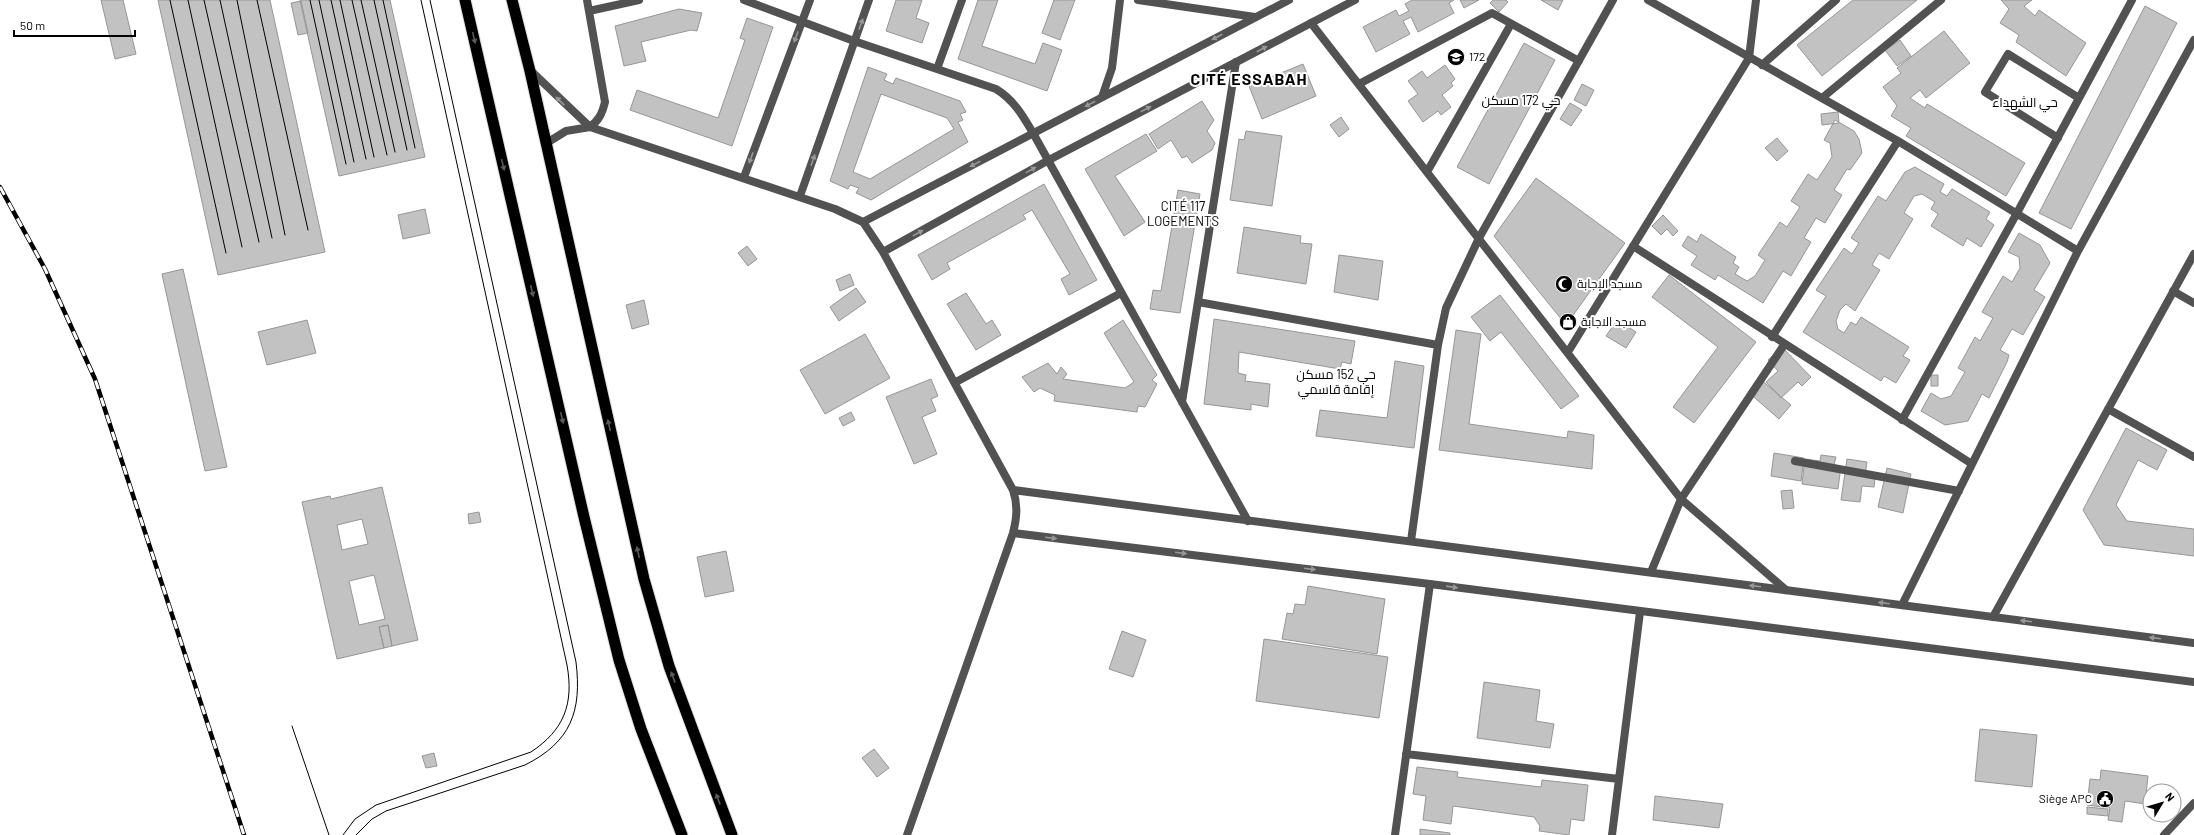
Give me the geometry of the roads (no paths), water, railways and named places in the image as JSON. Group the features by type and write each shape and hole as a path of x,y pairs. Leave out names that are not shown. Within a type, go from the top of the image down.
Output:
{"highway":[{"path":"465,0 584,517 619,660 641,729 682,835"},
{"path":"512,0 530,70 545,144 644,579 669,666 732,835"}],"street":[{"path":"545,144 566,131 590,127 600,116 605,102 587,0"},
{"path":"589,11 639,0"},
{"path":"744,0 854,41 996,89 1008,96 1033,133 1248,521"},
{"path":"744,178 810,0"},
{"path":"800,196 854,41 870,0"},
{"path":"937,69 962,0"},
{"path":"1102,97 1112,68 1120,0"},
{"path":"1138,0 1255,18"},
{"path":"863,222 1289,0"},
{"path":"883,252 1048,161 1355,0"},
{"path":"1411,541 1438,345 1446,308 1479,238 1613,0"},
{"path":"1648,0 1898,141 2078,251"},
{"path":"1568,352 1749,58 1756,0"},
{"path":"1762,65 1836,0"},
{"path":"1822,98 1941,0"},
{"path":"1902,420 2080,98 2132,0"},
{"path":"1359,84 1492,13 1579,61"},
{"path":"1312,23 1681,499 1786,590"},
{"path":"1427,172 1512,24"},
{"path":"1902,605 2078,251 2194,40"},
{"path":"2058,138 1985,92 2008,54 2080,98"},
{"path":"1182,402 1236,62"},
{"path":"530,70 590,127 800,196 863,222 883,252 956,382 1013,490 1017,508 1013,533 907,835"},
{"path":"1772,337 1898,141"},
{"path":"1633,246 1784,345 1972,464"},
{"path":"1993,617 2194,254"},
{"path":"2173,291 2194,303"},
{"path":"956,382 1121,293"},
{"path":"1198,302 1438,345"},
{"path":"1651,572 1681,499 1784,345"},
{"path":"2108,409 2194,457"},
{"path":"1795,461 1959,490"},
{"path":"1013,490 2194,643"},
{"path":"1013,533 1430,584 2194,682"},
{"path":"1395,835 1430,584"},
{"path":"1612,835 1640,612"},
{"path":"1406,754 1619,779"},
{"path":"2164,835 2194,803"}],"tram line":[{"path":"170,0 226,253"},
{"path":"188,0 242,247"},
{"path":"204,0 259,242"},
{"path":"220,0 272,238"},
{"path":"237,0 285,235"},
{"path":"257,0 308,230"},
{"path":"310,0 346,164"},
{"path":"319,0 354,162"},
{"path":"331,0 366,159"},
{"path":"340,0 374,157"},
{"path":"352,0 387,155"},
{"path":"361,0 395,152"},
{"path":"374,0 407,150"},
{"path":"383,0 415,148"},
{"path":"343,835 355,819 376,805 531,752 552,735 559,725 564,715 569,692 567,665 421,0"},
{"path":"356,835 372,819 386,811 525,765 541,756 563,735 575,710 577,696 576,662 430,0"},
{"path":"292,726 329,835"}],"railway":[{"path":"0,187 45,269 95,379 244,835"}],"place":[{"name":"172","path":"1456,57"},
{"name":"مسجد الإجابة","path":"1564,284"},
{"name":"مسجد الاجابة","path":"1568,322"},
{"name":"Siège APC","path":"2105,799"}],"district":[{"name":"CITÉ ESSABAH","path":"1249,79"},
{"name":"حي 172 مسكن","path":"1521,100"},
{"name":"حي الشهداء","path":"2025,102"},
{"name":"CITÉ 117 LOGEMENTS","path":"1183,214"},
{"name":"حي 152 مسكن إقامة قاسمي","path":"1336,382"}]}
